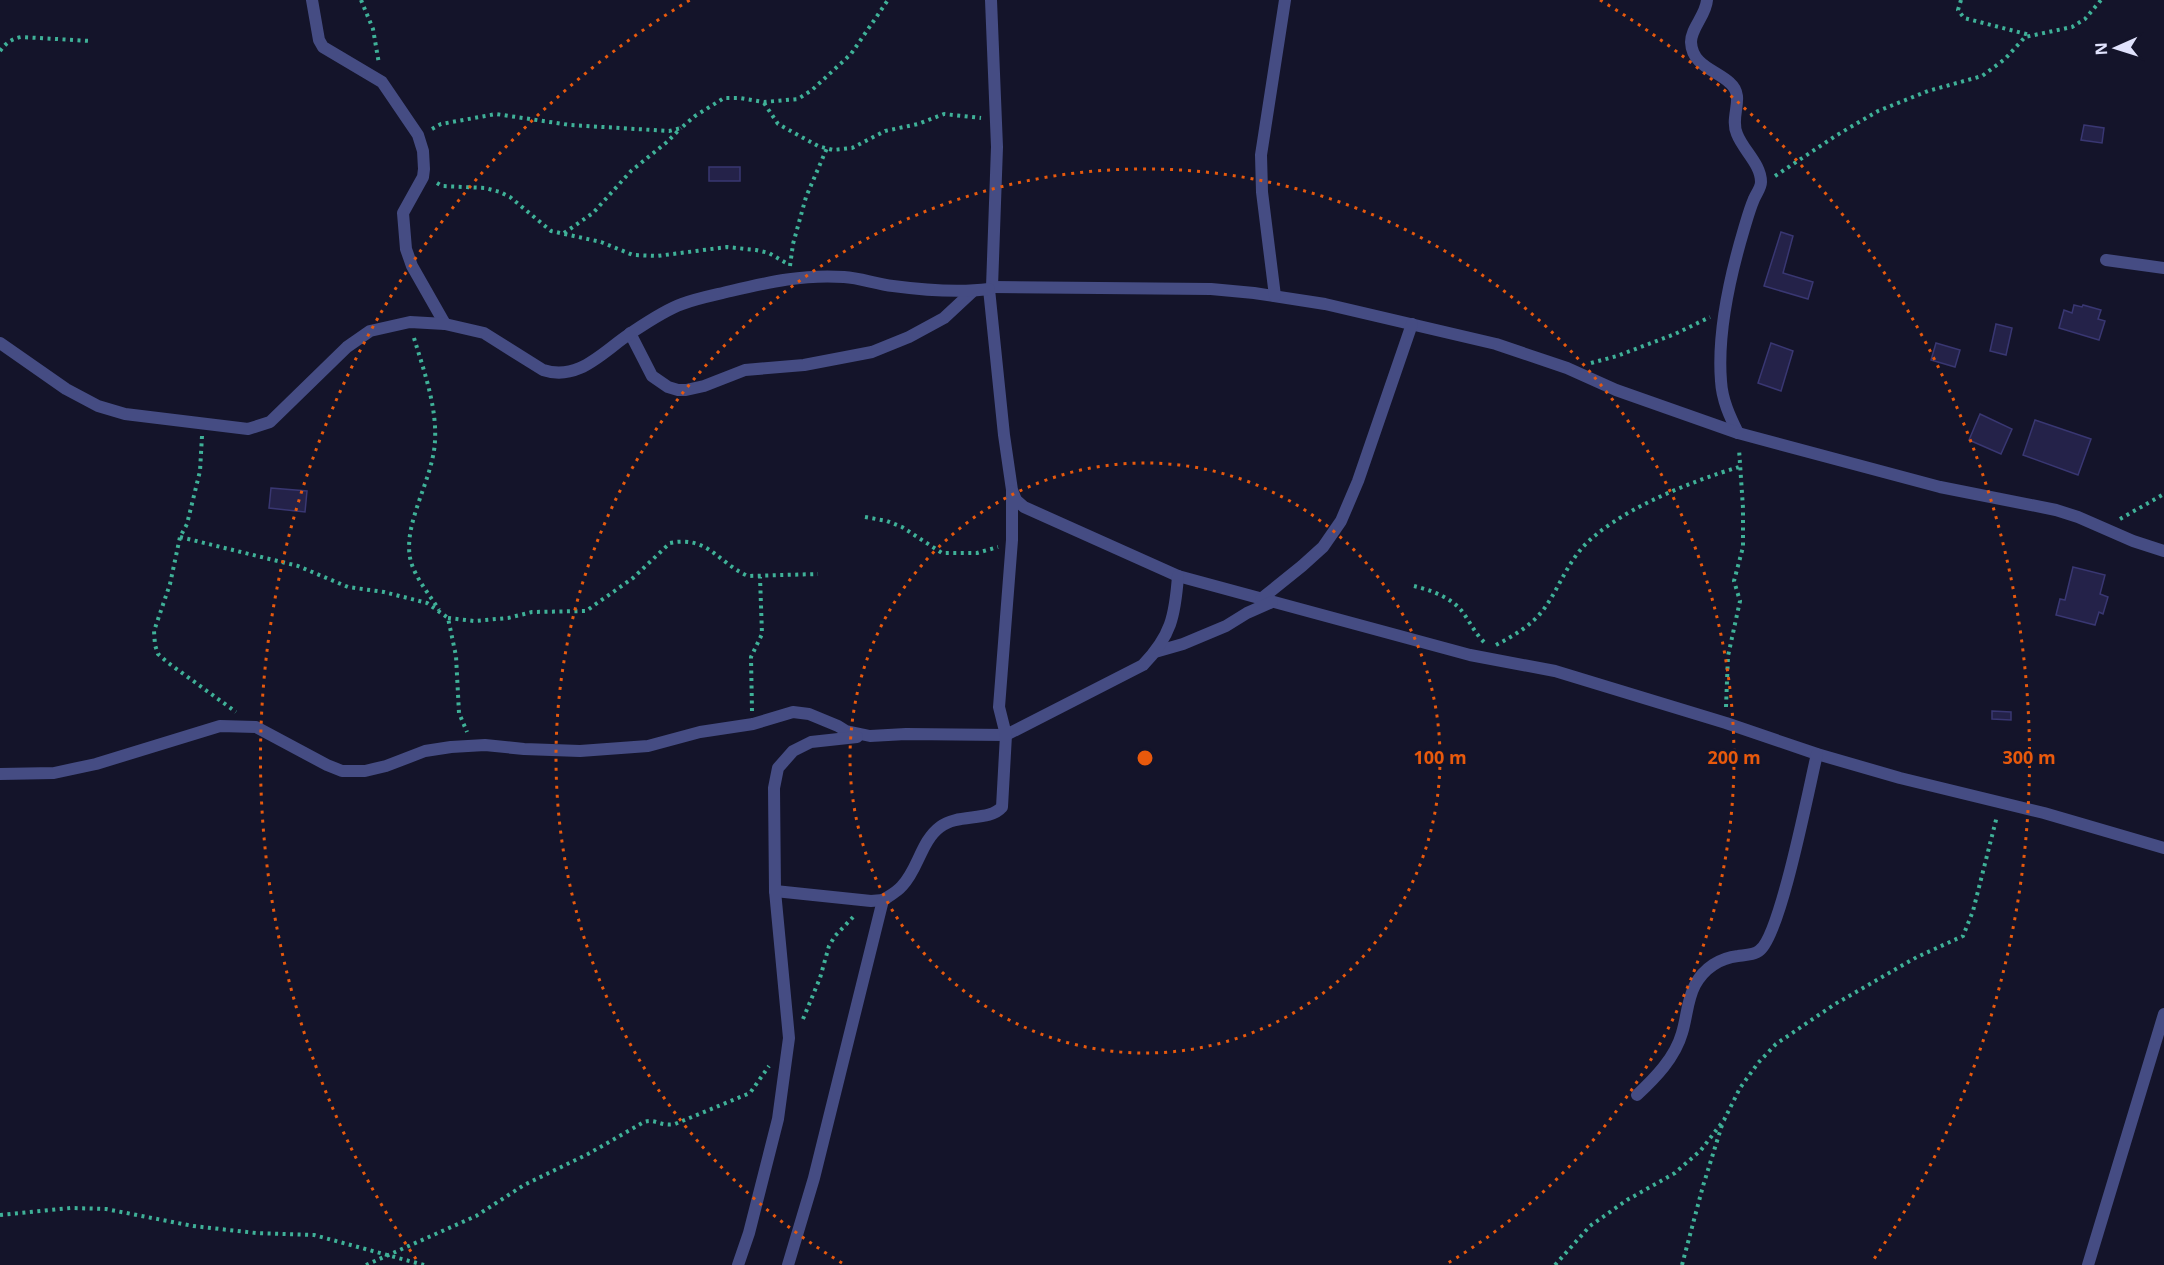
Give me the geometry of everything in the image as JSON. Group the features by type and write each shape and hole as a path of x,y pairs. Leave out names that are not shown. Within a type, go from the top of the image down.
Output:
{"street":[{"path":"312,0 322,46 382,82 417,135 423,151 424,168 423,177 403,213 406,249 412,266 445,324"},
{"path":"775,891 877,900 901,888 924,847 938,828 955,819 993,814 1002,807 1006,735 999,707 1012,540 1012,490 1004,435 990,288 997,147 991,0"},
{"path":"1275,296 1262,192 1261,155 1285,0"},
{"path":"1707,0 1691,42 1705,68 1729,81 1739,96 1734,124 1736,134 1758,170 1761,184 1744,227 1726,312 1721,359 1721,383 1725,402 1738,433"},
{"path":"2106,260 2164,268"},
{"path":"0,343 66,388 98,406 125,414 248,429 270,422 355,341 370,331 410,322 445,324 484,333 543,370 553,373 575,370 593,362 630,333 680,305 786,278 847,277 892,286 973,291 990,288 1211,289 1325,304 1496,344 1567,368 1616,390 1738,433 1940,487 2055,510 2164,551"},
{"path":"630,333 652,376 668,387 686,390 704,387 745,370 804,364 872,352 909,337 944,318 973,291"},
{"path":"1155,652 1183,644 1226,626 1247,613 1266,601 1323,547 1341,521 1358,481 1412,324"},
{"path":"1012,490 1016,500 1024,507 1178,576 1470,654 1555,671 1726,723 1816,754 1900,778 2001,802 2164,848"},
{"path":"738,1265 749,1233 778,1119 789,1038 775,891 774,788 778,768 793,751 811,742 906,734 1006,735 1143,665 1168,632 1176,603 1178,576"},
{"path":"0,774 54,773 96,764 220,726 256,727 342,771 365,771 386,766 425,751 472,746 580,751 648,746 700,732 753,724 800,712 846,731 870,736"},
{"path":"1637,1095 1659,1074 1672,1054 1682,1035 1687,1008 1695,985 1708,968 1723,958 1759,952 1765,945 1773,926 1793,856 1816,754"},
{"path":"788,1265 814,1178 877,900"},
{"path":"2088,1265 2164,1014"}],"path":[{"path":"361,0 373,29 382,82"},
{"path":"564,234 593,213 631,171 695,116 724,98 764,102 798,99 812,90 851,54 888,0"},
{"path":"1961,0 1958,10 1964,18 2030,35"},
{"path":"1761,184 1878,111 1928,91 1982,76 1994,69 2020,41 2030,35 2072,27 2085,19 2101,0"},
{"path":"0,51 6,44 21,37 91,41"},
{"path":"764,102 778,124 818,146 834,150 852,148 885,131 918,124 944,114 996,121"},
{"path":"417,135 441,124 496,114 570,125 630,130 669,131 681,128"},
{"path":"786,278 806,197 827,148"},
{"path":"423,177 442,186 484,188 500,192 510,197 551,231 601,242 633,255 657,256 727,247 769,253 790,265"},
{"path":"1567,368 1617,356 1726,312"},
{"path":"410,322 428,387 435,439 434,460 414,514 409,538 411,560 416,573 441,613"},
{"path":"202,423 200,471 187,524 180,537 170,584 154,631 158,654 256,727"},
{"path":"1726,723 1726,671 1740,601 1734,581 1743,547 1738,433"},
{"path":"1414,586 1429,590 1460,608 1477,635 1490,649 1524,629 1546,607 1582,548 1600,531 1675,490 1739,467"},
{"path":"2103,528 2164,494"},
{"path":"866,517 902,527 942,553 977,553 1012,540"},
{"path":"180,537 298,566 348,587 384,592 427,603 448,618 474,621 508,618 532,612 586,611 633,578 670,543 699,543 748,576 818,574"},
{"path":"753,724 752,657 762,634 760,577"},
{"path":"448,618 456,656 459,713 472,746"},
{"path":"1682,1265 1703,1186 1724,1120 1740,1088 1758,1063 1776,1044 1834,1004 1917,957 1963,936 1972,911 2001,802"},
{"path":"366,1265 476,1216 524,1185 588,1154 644,1122 652,1121 666,1126 675,1124 750,1093 802,1022 820,978 829,946 835,936 877,900"},
{"path":"1556,1265 1590,1226 1627,1200 1675,1173 1701,1150 1724,1120"},
{"path":"0,1215 71,1208 106,1209 193,1226 256,1233 314,1235 424,1265"}],"building":[{"path":"2084,125 2104,128 2102,143 2081,140"},
{"path":"709,167 740,167 740,181 709,181"},
{"path":"1781,232 1793,236 1783,273 1813,282 1808,299 1764,286"},
{"path":"2074,305 2101,310 2098,319 2105,321 2099,340 2059,328 2064,310 2072,313"},
{"path":"1996,324 2012,328 2006,355 1990,351"},
{"path":"1771,343 1793,351 1781,391 1758,383"},
{"path":"1936,343 1960,350 1955,367 1931,360"},
{"path":"1980,414 2012,429 2001,454 1969,440"},
{"path":"2035,420 2091,439 2078,475 2023,455"},
{"path":"271,488 307,491 305,512 269,508"},
{"path":"2073,567 2105,575 2100,594 2108,597 2103,614 2099,612 2095,625 2056,615 2060,599 2065,600"},
{"path":"1992,711 2011,712 2011,720 1992,719"}]}
